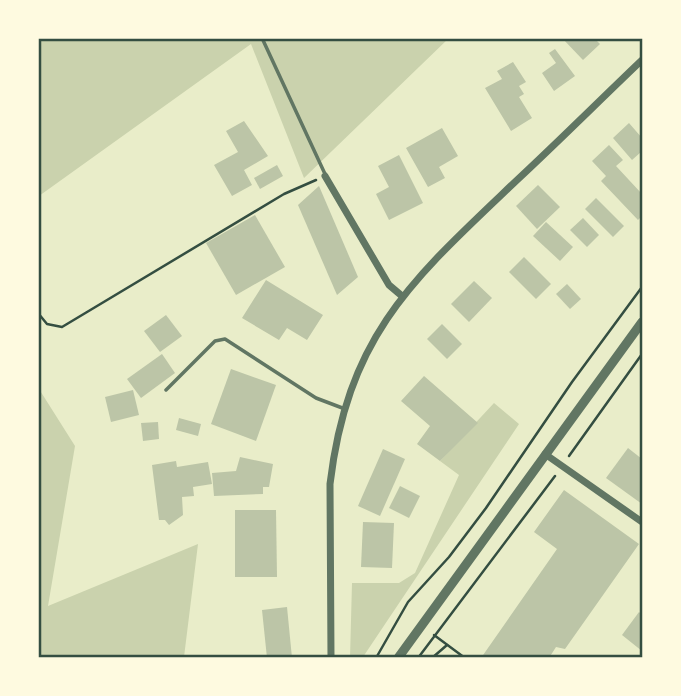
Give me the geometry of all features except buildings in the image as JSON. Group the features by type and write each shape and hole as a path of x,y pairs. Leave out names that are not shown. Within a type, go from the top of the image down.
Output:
{"street":[{"path":"331,657 330,484 345,409 366,354 402,296 428,265 642,60"},
{"path":"326,176 389,285 402,296"},
{"path":"398,657 642,322"},
{"path":"545,454 642,522"}],"lane":[{"path":"262,38 326,176"},
{"path":"166,390 215,341 225,339 316,398 345,409"}],"path":[{"path":"38,313 47,324 62,327 284,194 326,176"},
{"path":"376,657 408,602 449,557 486,508 572,382 642,287"},
{"path":"418,657 472,589 642,354"},
{"path":"433,635 465,657"},
{"path":"432,657 447,645"}],"green space":[{"path":"39,39 448,39 304,178 251,44 39,196"},
{"path":"39,389 75,446 48,606 198,544 184,657 39,657"},
{"path":"494,403 519,424 363,657 350,658 352,583 399,583 415,573 459,475 440,461"}]}
